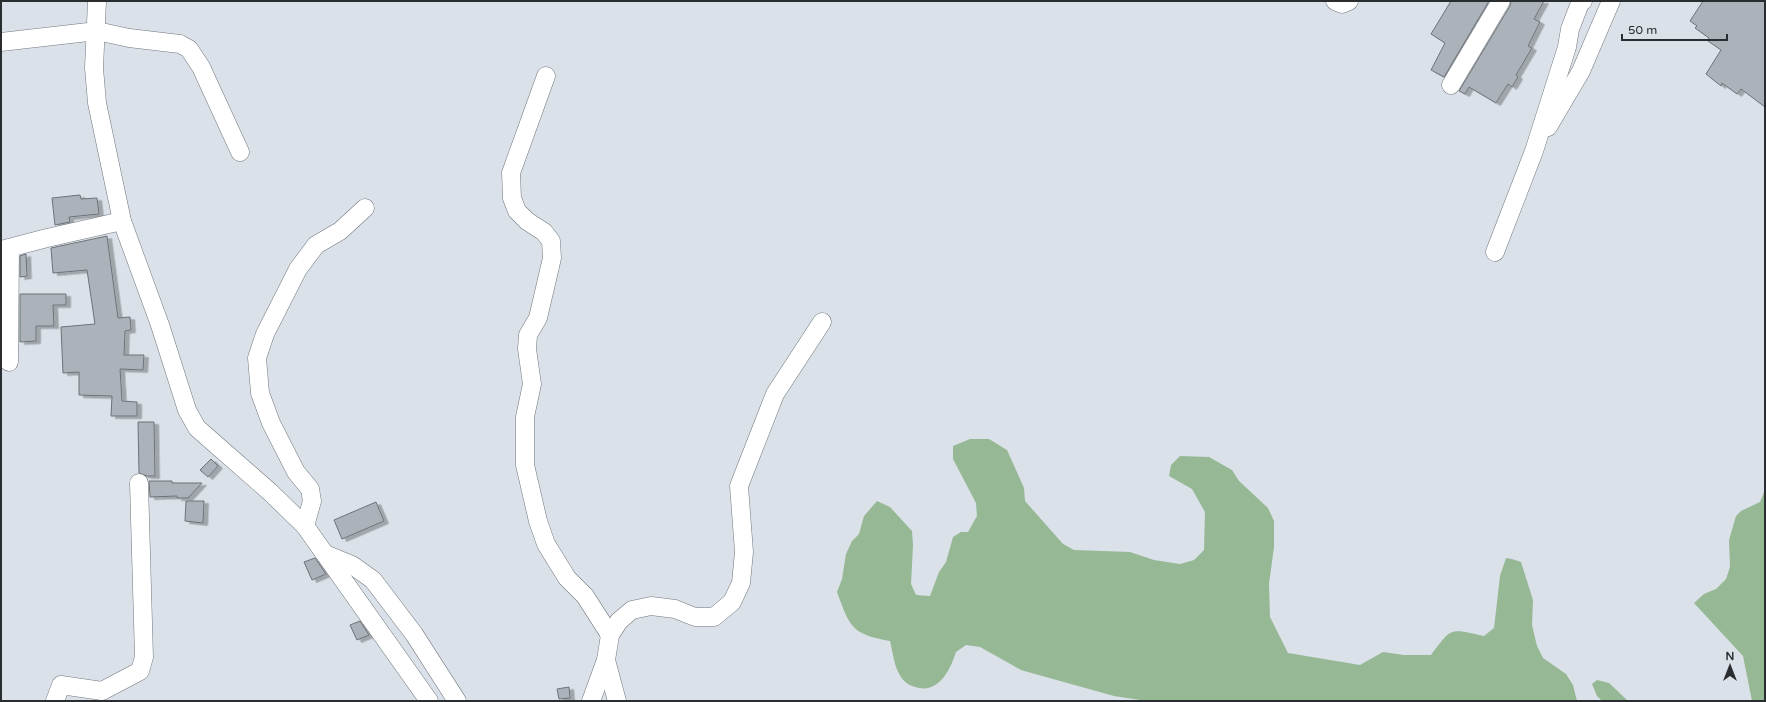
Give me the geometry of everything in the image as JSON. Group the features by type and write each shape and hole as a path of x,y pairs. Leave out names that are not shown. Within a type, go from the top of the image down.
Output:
{"street":[{"path":"97,1 94,68 96,103 122,221 160,325 187,410 197,428 270,492 305,526 429,701"},
{"path":"1335,1 1342,4 1349,1"},
{"path":"1451,85 1501,1"},
{"path":"1495,252 1534,151 1567,47 1570,29 1580,3 1583,1"},
{"path":"1534,151 1581,71 1611,1"},
{"path":"1,42 96,31 129,38 180,44 189,49 201,67 240,152"},
{"path":"546,76 512,173 512,198 517,211 526,221 544,232 551,241 552,258 538,318 528,335 527,349 532,384 525,417 525,465 538,521 546,544 567,578 585,596 610,635"},
{"path":"305,526 312,502 310,489 296,472 270,423 260,393 257,358 265,334 298,269 316,245 340,231 365,208"},
{"path":"8,362 5,249 122,221"},
{"path":"591,701 606,660 610,635 619,621 632,610 651,606 676,609 695,617 714,617 732,602 741,583 744,552 739,486 775,394 822,322"},
{"path":"55,701 61,685 102,691 140,671 144,657 139,483"},
{"path":"324,553 352,566 373,580 414,634 457,701"},
{"path":"606,660 617,701"}],"green space":[{"path":"970,439 989,439 1007,450 1024,488 1025,501 1063,544 1074,550 1130,552 1154,560 1180,564 1194,560 1204,550 1205,512 1192,489 1169,476 1171,465 1180,456 1209,457 1232,470 1239,481 1268,508 1274,521 1274,547 1269,584 1270,617 1288,653 1360,665 1383,652 1404,655 1431,655 1448,634 1453,632 1458,631 1484,636 1494,628 1500,576 1506,558 1521,562 1533,600 1532,625 1537,646 1543,658 1566,674 1573,685 1577,701 1140,700 1114,696 1021,670 980,647 966,645 956,652 948,671 939,683 926,688 919,688 911,685 901,677 899,673 895,664 890,641 860,632 849,621 845,613 837,592 842,579 846,554 852,541 859,534 864,516 877,501 890,507 912,531 913,545 911,584 916,595 930,596 939,572 946,562 953,537 961,532 968,532 977,516 976,503 953,459 953,446"},
{"path":"1765,490 1765,701 1752,701 1743,656 1694,603 1704,594 1716,589 1726,579 1730,567 1729,540 1736,516 1741,511 1760,502"},
{"path":"1597,680 1609,683 1628,701 1602,701 1597,696 1592,684"}],"building":[{"path":"1451,1 1489,1 1444,77 1431,70 1445,43 1431,34"},
{"path":"1511,1 1544,1 1534,19 1540,22 1528,46 1532,48 1516,75 1518,77 1512,87 1508,84 1496,103 1469,87 1465,94 1459,91 1510,6"},
{"path":"1703,1 1765,1 1765,107 1741,89 1737,94 1722,83 1721,86 1706,74 1721,50 1708,41 1709,38 1695,28 1697,26 1690,21"},
{"path":"80,195 81,199 97,198 99,214 69,217 70,222 55,225 52,198"},
{"path":"107,236 118,318 130,317 131,330 125,331 124,355 144,355 143,370 120,369 122,401 137,402 137,416 111,416 112,396 79,395 79,372 63,373 61,327 95,324 87,270 53,273 51,248"},
{"path":"26,254 27,276 20,277 20,256"},
{"path":"20,294 66,294 66,305 53,305 54,326 36,326 36,341 20,342"},
{"path":"138,422 154,422 155,476 147,476 139,473"},
{"path":"211,459 218,466 208,477 200,470"},
{"path":"149,481 202,483 188,498 177,498 177,496 150,497"},
{"path":"186,501 204,501 203,523 185,521"},
{"path":"376,502 384,521 342,539 334,520"},
{"path":"315,558 326,574 312,580 304,562"},
{"path":"360,621 369,635 357,640 350,625"},
{"path":"569,687 570,698 559,699 557,689"}]}
